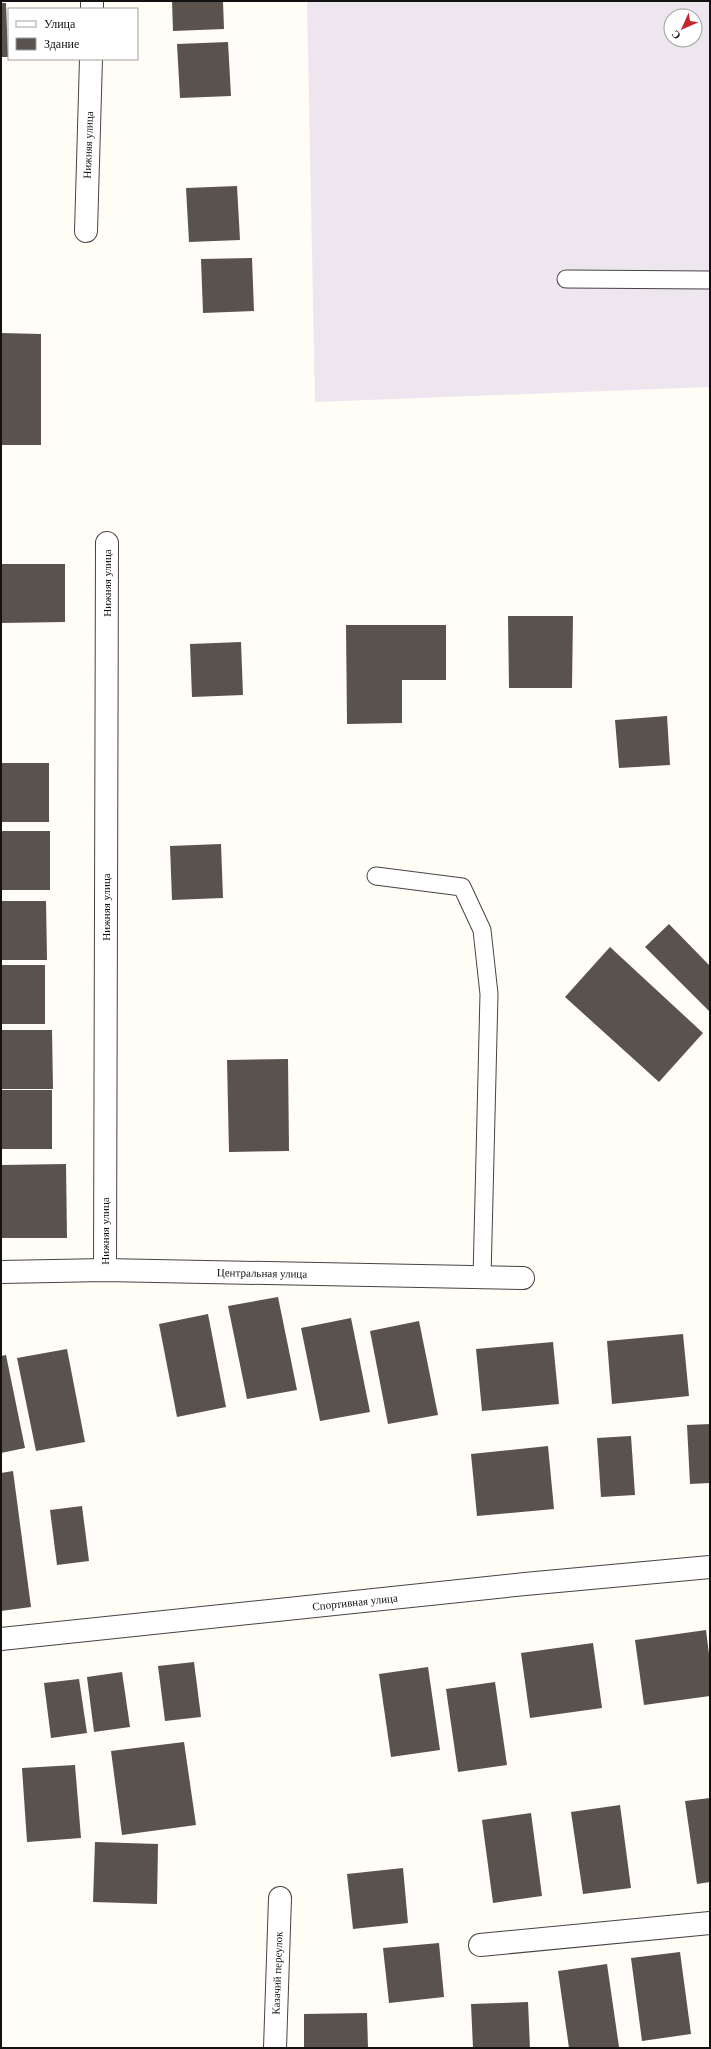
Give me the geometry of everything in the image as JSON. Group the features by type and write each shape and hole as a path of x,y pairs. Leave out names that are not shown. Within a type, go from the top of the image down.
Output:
{"street":[{"name":"Нижняя улица","path":"86,231 91,60"},
{"name":"Нижняя улица","path":"105,1270 107,543"},
{"name":"Центральная улица","path":"1,1272 105,1270 523,1278"},
{"name":"Спортивная улица","path":"1,1639 517,1585 710,1567"},
{"name":"Казачий переулок","path":"275,2048 280,1898"},
{"path":"480,1945 710,1923"}],"lane":[{"path":"566,279 710,280"},
{"path":"376,876 462,887 482,930 489,994 482,1278"}],"shaded area":[{"path":"307,1 710,1 710,387 315,402"}],"building":[{"path":"172,1 223,1 224,29 173,31"},
{"path":"1,3 6,3 8,57 1,57"},
{"path":"228,42 231,96 180,98 177,44"},
{"path":"237,186 240,240 189,242 186,188"},
{"path":"252,258 254,311 203,313 201,259"},
{"path":"1,333 41,334 41,445 1,445"},
{"path":"1,564 65,564 65,622 1,623"},
{"path":"508,616 573,616 572,688 509,688"},
{"path":"346,625 446,625 446,680 402,680 402,723 347,724"},
{"path":"241,642 243,695 192,697 190,644"},
{"path":"667,716 670,765 619,768 615,720"},
{"path":"1,763 49,763 49,822 1,822"},
{"path":"1,831 50,831 50,890 1,890"},
{"path":"221,844 223,898 172,900 170,846"},
{"path":"1,901 46,901 47,960 1,960"},
{"path":"669,924 710,966 710,1012 645,947"},
{"path":"610,947 703,1033 659,1082 565,997"},
{"path":"1,965 45,965 45,1024 1,1024"},
{"path":"1,1030 52,1030 53,1089 1,1089"},
{"path":"288,1059 289,1151 229,1152 227,1060"},
{"path":"1,1090 52,1090 52,1149 1,1149"},
{"path":"66,1164 67,1238 1,1238 1,1165"},
{"path":"278,1297 297,1390 247,1399 228,1306"},
{"path":"208,1314 226,1407 177,1417 159,1324"},
{"path":"351,1318 370,1412 320,1421 301,1328"},
{"path":"419,1321 438,1415 388,1424 370,1331"},
{"path":"683,1334 689,1396 612,1404 607,1341"},
{"path":"553,1342 559,1404 482,1411 476,1349"},
{"path":"67,1349 85,1442 36,1451 17,1358"},
{"path":"6,1355 25,1448 1,1453 1,1356"},
{"path":"710,1424 710,1483 690,1484 687,1425"},
{"path":"631,1436 635,1495 601,1497 597,1438"},
{"path":"548,1446 554,1509 477,1516 471,1454"},
{"path":"13,1471 31,1607 1,1611 1,1473"},
{"path":"82,1506 89,1561 57,1565 50,1510"},
{"path":"706,1630 710,1662 710,1696 644,1705 635,1640"},
{"path":"593,1643 602,1708 530,1718 521,1653"},
{"path":"194,1662 201,1717 165,1721 158,1666"},
{"path":"428,1667 440,1750 391,1757 379,1674"},
{"path":"122,1672 130,1727 94,1732 87,1677"},
{"path":"79,1679 87,1733 51,1738 44,1683"},
{"path":"495,1682 507,1765 458,1772 446,1689"},
{"path":"184,1742 196,1825 122,1835 111,1751"},
{"path":"75,1765 81,1838 27,1842 22,1768"},
{"path":"710,1798 710,1882 697,1884 685,1801"},
{"path":"620,1805 631,1888 583,1894 571,1812"},
{"path":"531,1813 542,1896 493,1903 482,1820"},
{"path":"95,1842 158,1844 157,1904 93,1902"},
{"path":"403,1868 408,1923 353,1929 347,1874"},
{"path":"439,1943 444,1997 389,2003 383,1948"},
{"path":"680,1952 691,2034 642,2041 631,1958"},
{"path":"607,1964 619,2047 569,2048 558,1971"},
{"path":"528,2002 530,2048 473,2048 471,2004"},
{"path":"367,2013 368,2048 304,2048 304,2014"}]}
